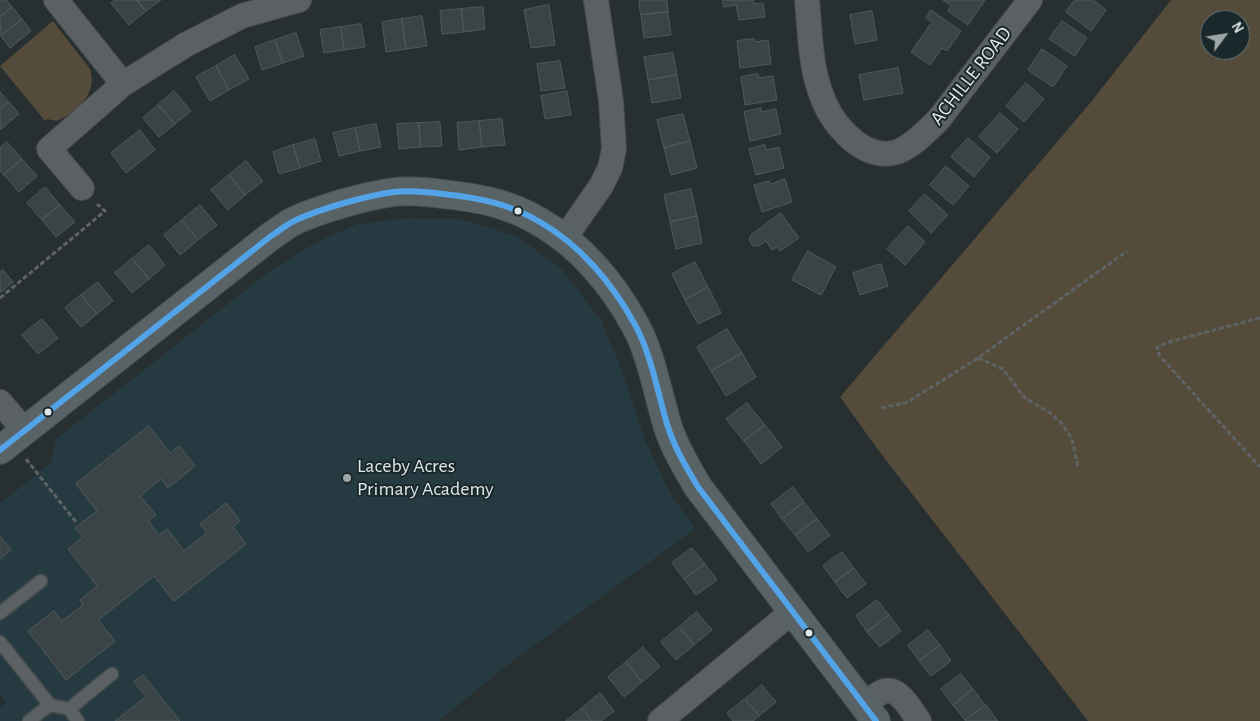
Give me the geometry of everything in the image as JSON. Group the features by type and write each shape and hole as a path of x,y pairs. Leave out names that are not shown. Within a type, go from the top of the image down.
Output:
{"street":[{"path":"56,0 123,84"},
{"path":"82,188 50,149 123,84 187,44 242,16 299,0"},
{"path":"564,239 601,186 610,168 614,149 612,109 596,0"},
{"name":"ACHILLE ROAD","path":"807,0 815,72 820,92 827,108 836,124 849,136 862,147 878,153 894,153 925,133 939,119 1030,0"},
{"path":"0,402 12,440 271,236 296,220 369,197 396,192 428,192 486,199 513,208 540,222 564,239 591,263 613,290 635,324 650,362 668,428 681,459 698,487 870,713 882,692 893,691 900,696 919,721"},
{"path":"660,721 793,611"}],"lane":[{"path":"0,613 41,581"},
{"path":"0,642 50,704 69,709 78,721"},
{"path":"69,709 112,674"},
{"path":"29,721 50,704"}],"path":[{"path":"0,298 105,211 82,188"},
{"path":"881,408 908,402 978,358 1127,251"},
{"path":"1260,318 1172,341 1157,347 1159,355 1260,467"},
{"path":"978,358 1003,369 1025,398 1048,412 1062,424 1072,439 1078,467"},
{"path":"12,440 76,522"}],"shaded area":[{"path":"1171,0 1260,0 1260,721 1088,721 882,455 840,397 1091,102"},
{"path":"53,21 90,69 92,78 89,93 79,106 57,121 47,119 45,121 0,66"},
{"name":"Laceby Acres Primary Academy","path":"407,218 461,219 515,236 560,267 601,320 622,371 644,438 670,493 695,529 509,664 439,721 0,721 0,707 6,702 0,694 0,504 51,462 56,439 271,270 324,238 358,224"}],"building":[{"path":"0,0 6,0 12,7 0,17"},
{"path":"115,0 137,0 146,11 129,25 111,3"},
{"path":"137,0 161,0 146,11"},
{"path":"639,0 667,0 668,12 641,15"},
{"path":"723,0 753,0 754,4 763,3 765,17 739,20 736,5 724,7"},
{"path":"943,0 985,0 968,25 948,11 951,6"},
{"path":"1075,0 1093,0 1106,10 1091,31 1066,12"},
{"path":"549,5 555,45 531,48 524,10"},
{"path":"12,7 22,19 1,36 0,17"},
{"path":"483,7 485,29 464,32 461,9"},
{"path":"461,9 464,32 442,34 440,11"},
{"path":"931,10 961,31 947,51 942,48 930,65 911,52 932,22 926,18"},
{"path":"872,11 877,40 855,44 850,15"},
{"path":"668,12 671,35 644,38 641,15"},
{"path":"422,16 427,46 406,49 402,19"},
{"path":"22,19 31,31 10,48 1,36"},
{"path":"402,19 406,49 386,52 382,22"},
{"path":"1062,21 1087,38 1075,56 1049,39"},
{"path":"361,24 365,47 344,50 341,27"},
{"path":"341,27 344,50 324,53 320,30"},
{"path":"296,33 304,56 283,63 275,40"},
{"path":"754,39 755,42 768,40 771,64 740,68 737,41"},
{"path":"275,40 283,63 262,70 255,47"},
{"path":"1042,49 1067,66 1053,87 1028,70"},
{"path":"673,53 677,75 648,80 644,57"},
{"path":"235,55 249,79 229,90 216,66"},
{"path":"560,61 565,88 541,91 537,64"},
{"path":"216,66 229,90 210,101 196,77"},
{"path":"898,68 903,93 864,100 859,75"},
{"path":"758,74 759,78 773,76 777,100 745,105 741,77"},
{"path":"677,75 681,98 652,103 648,80"},
{"path":"1026,83 1044,99 1024,122 1006,106"},
{"path":"174,91 191,111 175,124 158,105"},
{"path":"567,91 571,115 545,119 541,96"},
{"path":"0,92 9,102 0,109"},
{"path":"9,102 19,114 0,130 0,109"},
{"path":"158,105 175,124 159,137 143,118"},
{"path":"761,108 761,112 776,109 781,134 750,141 744,112"},
{"path":"1000,113 1018,129 997,153 979,137"},
{"path":"683,114 690,141 664,148 657,120"},
{"path":"502,119 505,145 482,147 479,121"},
{"path":"479,121 482,147 459,150 457,123"},
{"path":"440,122 442,146 420,147 419,123"},
{"path":"419,123 420,147 399,149 397,124"},
{"path":"376,124 381,147 360,151 355,128"},
{"path":"355,128 360,151 339,156 333,133"},
{"path":"140,130 155,150 126,173 111,153"},
{"path":"968,138 990,157 974,177 951,157"},
{"path":"315,139 321,161 300,168 293,145"},
{"path":"690,141 697,168 671,175 664,148"},
{"path":"7,142 22,159 4,175 0,171 0,148"},
{"path":"293,145 300,168 279,174 273,152"},
{"path":"765,145 766,150 779,147 784,168 756,175 749,149"},
{"path":"22,159 37,176 19,192 4,175"},
{"path":"246,161 263,181 245,195 229,175"},
{"path":"946,166 969,186 953,205 930,185"},
{"path":"229,175 245,195 228,210 211,190"},
{"path":"785,179 792,202 762,212 754,185 769,181 770,184"},
{"path":"45,187 60,205 42,220 27,203"},
{"path":"691,189 697,216 670,222 664,195"},
{"path":"925,194 948,215 931,233 909,211"},
{"path":"60,205 75,222 56,237 42,220"},
{"path":"200,205 217,225 198,240 182,220"},
{"path":"781,213 799,238 780,251 777,247 772,250 766,241 759,246 753,246 749,240 751,235"},
{"path":"697,216 702,243 676,249 670,222"},
{"path":"182,220 198,240 180,255 164,235"},
{"path":"908,226 925,242 905,265 887,249"},
{"path":"149,245 165,265 149,279 132,259"},
{"path":"808,251 836,267 821,295 792,280"},
{"path":"132,259 149,279 132,293 115,273"},
{"path":"695,262 708,287 685,300 672,274"},
{"path":"881,264 888,286 860,295 853,273"},
{"path":"3,270 13,282 0,293 0,272"},
{"path":"98,282 113,301 97,314 81,295"},
{"path":"708,287 721,313 698,324 685,300"},
{"path":"81,295 97,314 81,327 65,308"},
{"path":"42,319 58,338 38,354 22,335"},
{"path":"727,329 742,353 711,371 697,347"},
{"path":"742,353 756,377 726,396 711,371"},
{"path":"747,403 765,425 744,441 726,419"},
{"path":"765,425 782,447 761,464 744,441"},
{"path":"149,426 170,453 179,446 195,466 168,488 161,479 140,496 156,515 148,521 159,535 167,529 184,551 207,533 200,524 226,503 240,521 233,527 246,544 174,601 154,576 98,620 115,641 66,680 28,631 54,611 62,621 83,605 80,600 97,586 68,549 83,537 75,528 97,511 76,484"},
{"path":"793,487 804,502 782,519 771,504"},
{"path":"804,502 817,519 795,535 782,519"},
{"path":"817,519 830,535 808,552 795,535"},
{"path":"0,536 11,550 0,559"},
{"path":"692,548 705,564 684,579 672,563"},
{"path":"842,552 854,568 835,582 823,566"},
{"path":"705,564 717,580 696,595 684,579"},
{"path":"854,568 866,584 847,598 835,582"},
{"path":"877,600 889,615 867,632 856,616"},
{"path":"697,612 712,630 694,645 679,627"},
{"path":"889,615 901,631 880,647 867,632"},
{"path":"679,627 694,645 676,660 661,642"},
{"path":"928,630 940,645 919,661 908,645"},
{"path":"940,645 951,661 931,676 919,661"},
{"path":"643,647 660,667 642,682 626,662"},
{"path":"626,662 642,682 624,697 608,677"},
{"path":"961,674 973,689 953,705 941,689"},
{"path":"143,675 180,721 115,721 146,697 134,682"},
{"path":"762,685 776,702 759,716 745,699"},
{"path":"973,689 985,705 965,720 953,705"},
{"path":"600,693 614,711 601,721 592,721 582,708"},
{"path":"745,699 759,716 753,721 733,721 727,713"},
{"path":"986,705 998,721 965,721"},
{"path":"582,708 592,721 566,721"}],"transit line":[{"path":"0,450 271,236 296,220 344,203 400,191 456,196 505,206 555,231 594,266 616,294 640,334 650,360 671,435 698,487 876,721"}],"place":[{"name":"Laceby Acres Primary Academy","path":"347,478"}]}
